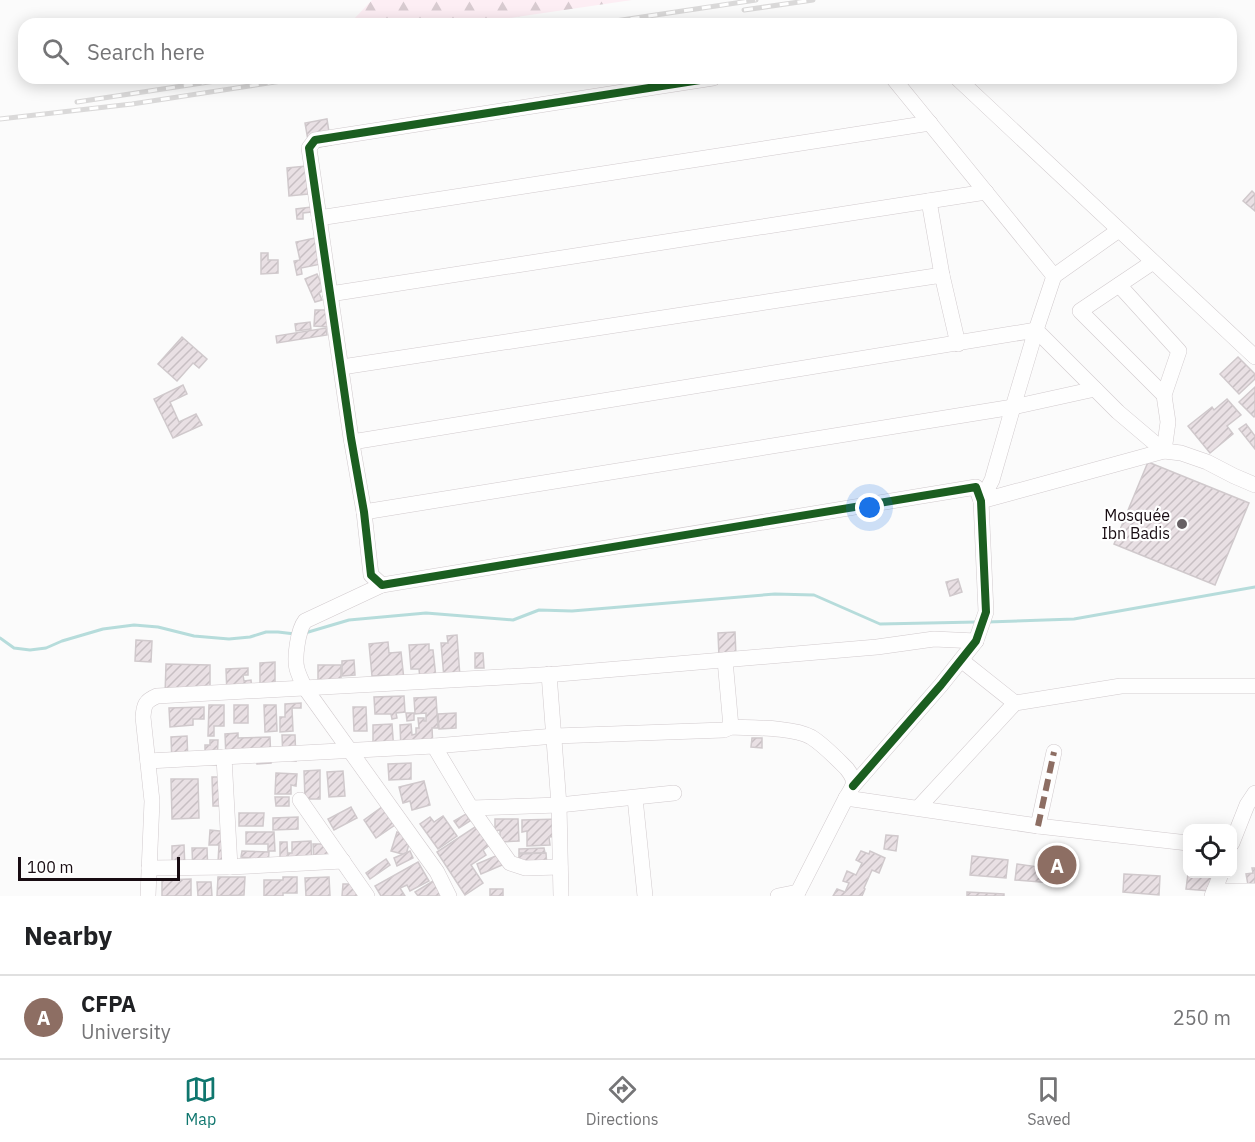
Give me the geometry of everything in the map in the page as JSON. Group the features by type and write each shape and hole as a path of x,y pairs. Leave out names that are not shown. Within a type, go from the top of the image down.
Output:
{"street":[{"path":"382,585 371,574 364,512 309,148 315,140 674,84"},
{"path":"898,84 1054,276"},
{"path":"963,84 1255,357"},
{"path":"318,218 930,123"},
{"path":"330,294 986,192"},
{"path":"930,201 942,275 958,344"},
{"path":"981,501 992,480 1012,407 1054,276 1119,230"},
{"path":"1153,262 1080,311 1164,395"},
{"path":"342,367 942,275"},
{"path":"1119,285 1179,351 1164,395 1168,422 1164,451"},
{"path":"352,442 1036,330"},
{"path":"1036,330 1118,412 1164,451"},
{"path":"364,512 1012,407 1095,389"},
{"path":"981,501 1164,451 1181,453 1207,462 1255,485"},
{"path":"449,896 437,872 305,688 296,667 298,634 305,621 382,585 976,487 981,501 986,612 976,641 850,792 797,894 778,896"},
{"path":"148,896 152,801 143,717 144,708 149,699 157,696 549,674 877,647 934,639 976,641"},
{"path":"725,660 731,727"},
{"path":"961,660 1015,703"},
{"path":"549,674 559,805 561,896"},
{"path":"918,808 1015,703 1121,686 1255,686"},
{"path":"148,760 434,747 555,736 724,730 731,727 792,731 813,738 847,768 853,779 850,792"},
{"path":"434,747 471,808 510,863 525,868 560,867"},
{"path":"1038,826 1054,752"},
{"path":"224,757 230,867"},
{"path":"850,792 918,808 1038,826 1183,842"},
{"path":"1237,832 1247,805 1255,793"},
{"path":"471,808 559,805 674,794"},
{"path":"635,798 645,896"},
{"path":"300,800 367,896"},
{"path":"149,868 230,867 343,861"},
{"path":"1219,878 1213,893 1254,891 1255,896"}],"green space":[{"path":"372,0 632,0 510,18 355,18"}],"building":[{"path":"327,119 331,145 309,146 305,123"},
{"path":"306,166 308,194 289,196 287,168"},
{"path":"1252,191 1255,194 1255,211 1243,201"},
{"path":"311,207 311,212 303,213 303,219 297,219 296,209"},
{"path":"320,237 326,263 301,268 302,274 297,275 294,261 300,260 296,242"},
{"path":"261,253 268,253 268,260 278,260 278,273 261,274"},
{"path":"317,274 324,290 319,293 322,300 315,302 305,279"},
{"path":"315,310 328,310 328,327 314,326"},
{"path":"310,322 311,329 296,331 295,324"},
{"path":"326,328 327,335 277,343 276,336"},
{"path":"182,337 207,359 199,368 193,363 177,381 158,364"},
{"path":"1238,357 1255,374 1255,379 1239,394 1220,374"},
{"path":"183,385 187,394 170,402 179,422 196,414 202,425 173,438 154,399"},
{"path":"1255,387 1255,416 1254,417 1239,402"},
{"path":"1227,399 1241,415 1227,426 1233,434 1210,453 1188,426 1212,407 1214,410"},
{"path":"1246,424 1255,436 1255,449 1239,429"},
{"name":"Mosquée Ibn Badis","path":"1148,462 1249,503 1215,585 1114,544"},
{"path":"958,579 962,592 950,596 946,582"},
{"path":"735,632 736,656 719,657 718,633"},
{"path":"457,635 460,677 444,678 441,643 448,643 447,636"},
{"path":"136,640 152,641 151,662 135,661"},
{"path":"388,642 389,653 401,652 404,680 389,681 389,675 372,676 369,644"},
{"path":"429,644 429,650 433,650 436,678 420,679 419,669 411,669 409,645"},
{"path":"475,653 483,653 484,668 475,668"},
{"path":"354,660 355,675 342,676 342,661"},
{"path":"275,662 275,688 260,689 260,663"},
{"path":"166,664 210,665 210,688 165,695"},
{"path":"318,665 341,665 341,690 318,680"},
{"path":"248,668 248,675 243,675 244,681 251,680 252,692 227,696 226,669"},
{"path":"404,696 405,712 396,713 397,718 392,719 391,714 375,714 374,697"},
{"path":"436,697 438,728 432,728 433,748 401,749 400,725 411,724 412,735 416,734 416,728 419,728 418,718 424,718 426,721 426,713 414,714 414,720 407,721 406,713 415,713 414,698"},
{"path":"301,703 301,708 292,708 293,731 280,732 280,717 285,717 285,704"},
{"path":"209,705 224,705 224,726 214,726 214,736 208,736"},
{"path":"234,705 248,705 248,723 234,723"},
{"path":"264,705 276,705 277,731 265,732"},
{"path":"204,707 204,719 193,719 193,725 170,727 169,708"},
{"path":"353,707 366,707 367,731 354,731"},
{"path":"456,713 456,728 439,729 438,714"},
{"path":"392,724 394,752 373,753 373,725"},
{"path":"238,733 238,738 270,737 271,763 257,764 257,762 226,758 225,734"},
{"path":"282,735 295,735 296,761 283,759"},
{"path":"187,736 188,763 172,763 171,737"},
{"path":"752,738 762,738 762,748 751,747"},
{"path":"210,740 218,740 217,765 205,764 205,745 210,745"},
{"path":"411,763 411,779 389,780 388,764"},
{"path":"320,770 320,799 305,799 304,771"},
{"path":"343,771 345,796 329,797 327,772"},
{"path":"276,773 297,774 296,786 291,785 291,794 275,794"},
{"path":"212,777 221,777 229,806 213,806"},
{"path":"171,779 198,779 199,818 172,819"},
{"path":"424,781 430,805 412,810 410,801 403,803 399,787"},
{"path":"275,797 289,797 289,806 276,806"},
{"path":"351,807 357,818 334,830 328,819"},
{"path":"382,807 398,823 376,838 364,820"},
{"path":"239,813 264,813 263,826 239,826"},
{"path":"466,814 470,821 459,828 454,821"},
{"path":"443,816 457,836 438,849 420,824 430,817 434,822"},
{"path":"298,817 298,829 273,830 273,818"},
{"path":"495,819 518,819 519,841 500,842 500,830 495,831"},
{"path":"560,819 560,836 549,837 550,845 527,846 527,831 522,832 522,820"},
{"path":"478,825 491,844 483,850 486,855 471,865 483,883 465,895 437,852"},
{"path":"210,830 229,832 227,862 218,862 219,845 209,845"},
{"path":"246,832 274,832 275,851 268,851 268,844 246,844"},
{"path":"397,832 411,836 406,855 391,851"},
{"path":"886,835 898,836 896,851 884,849"},
{"path":"311,841 312,867 288,867 288,853 292,853 292,842"},
{"path":"280,842 287,842 288,862 280,863"},
{"path":"313,844 330,844 330,860 314,861"},
{"path":"184,845 185,869 172,869 172,846"},
{"path":"192,848 207,848 208,874 193,874"},
{"path":"544,848 545,853 519,853 519,849"},
{"path":"242,851 269,852 268,867 250,866 250,858 241,857"},
{"path":"410,851 413,858 397,866 394,858"},
{"path":"861,851 869,854 870,851 885,858 879,873 872,870 862,896 833,896 837,889 845,892 849,883 843,881 847,871 856,875 862,863 856,860"},
{"path":"546,853 547,867 519,868 519,854"},
{"path":"498,855 502,865 481,874 477,864"},
{"path":"972,856 1008,860 1006,878 970,875"},
{"path":"386,859 390,865 370,879 366,873"},
{"path":"418,862 429,881 410,891 407,885 400,888 405,896 381,896 375,886"},
{"path":"1017,864 1038,867 1038,864 1054,865 1052,883 1015,880"},
{"path":"1252,868 1255,868 1255,894 1248,885 1246,874 1253,873"},
{"path":"1124,874 1160,876 1159,895 1123,892"},
{"path":"218,877 245,877 244,895 217,896"},
{"path":"283,877 297,877 297,893 264,896 264,880 283,880"},
{"path":"329,877 330,896 306,896 305,878"},
{"path":"1187,878 1211,878 1210,891 1186,889"},
{"path":"191,879 191,896 162,896 162,880"},
{"path":"433,881 442,896 418,896 415,892"},
{"path":"197,882 211,882 212,896 198,896"},
{"path":"343,884 360,884 360,896 342,896"},
{"path":"490,889 503,889 503,896 490,896"},
{"path":"967,892 1004,894 1004,896 967,896"}],"waterway":[{"path":"987,622 1074,619 1255,587"},
{"path":"305,633 349,620 426,613 513,620 539,610 572,611 775,594 814,595 880,624 977,622"},
{"path":"0,638 14,648 30,650 46,648 103,629 134,625 158,627 194,636 229,639 250,637 266,632 295,634"}],"railway":[{"path":"635,18 756,0"},
{"path":"744,10 813,0"},
{"path":"77,102 196,84"},
{"path":"0,119 132,104 262,84"}],"marked path":[{"path":"1038,826 1054,752"}],"cycle path":[{"path":"674,84 315,140 309,148 364,512 371,575 382,585 976,487 981,501 986,612 976,641 853,786"}],"place":[{"name":"Mosquée Ibn Badis","path":"1182,524"},
{"name":"CFPA","path":"1057,865"}]}
